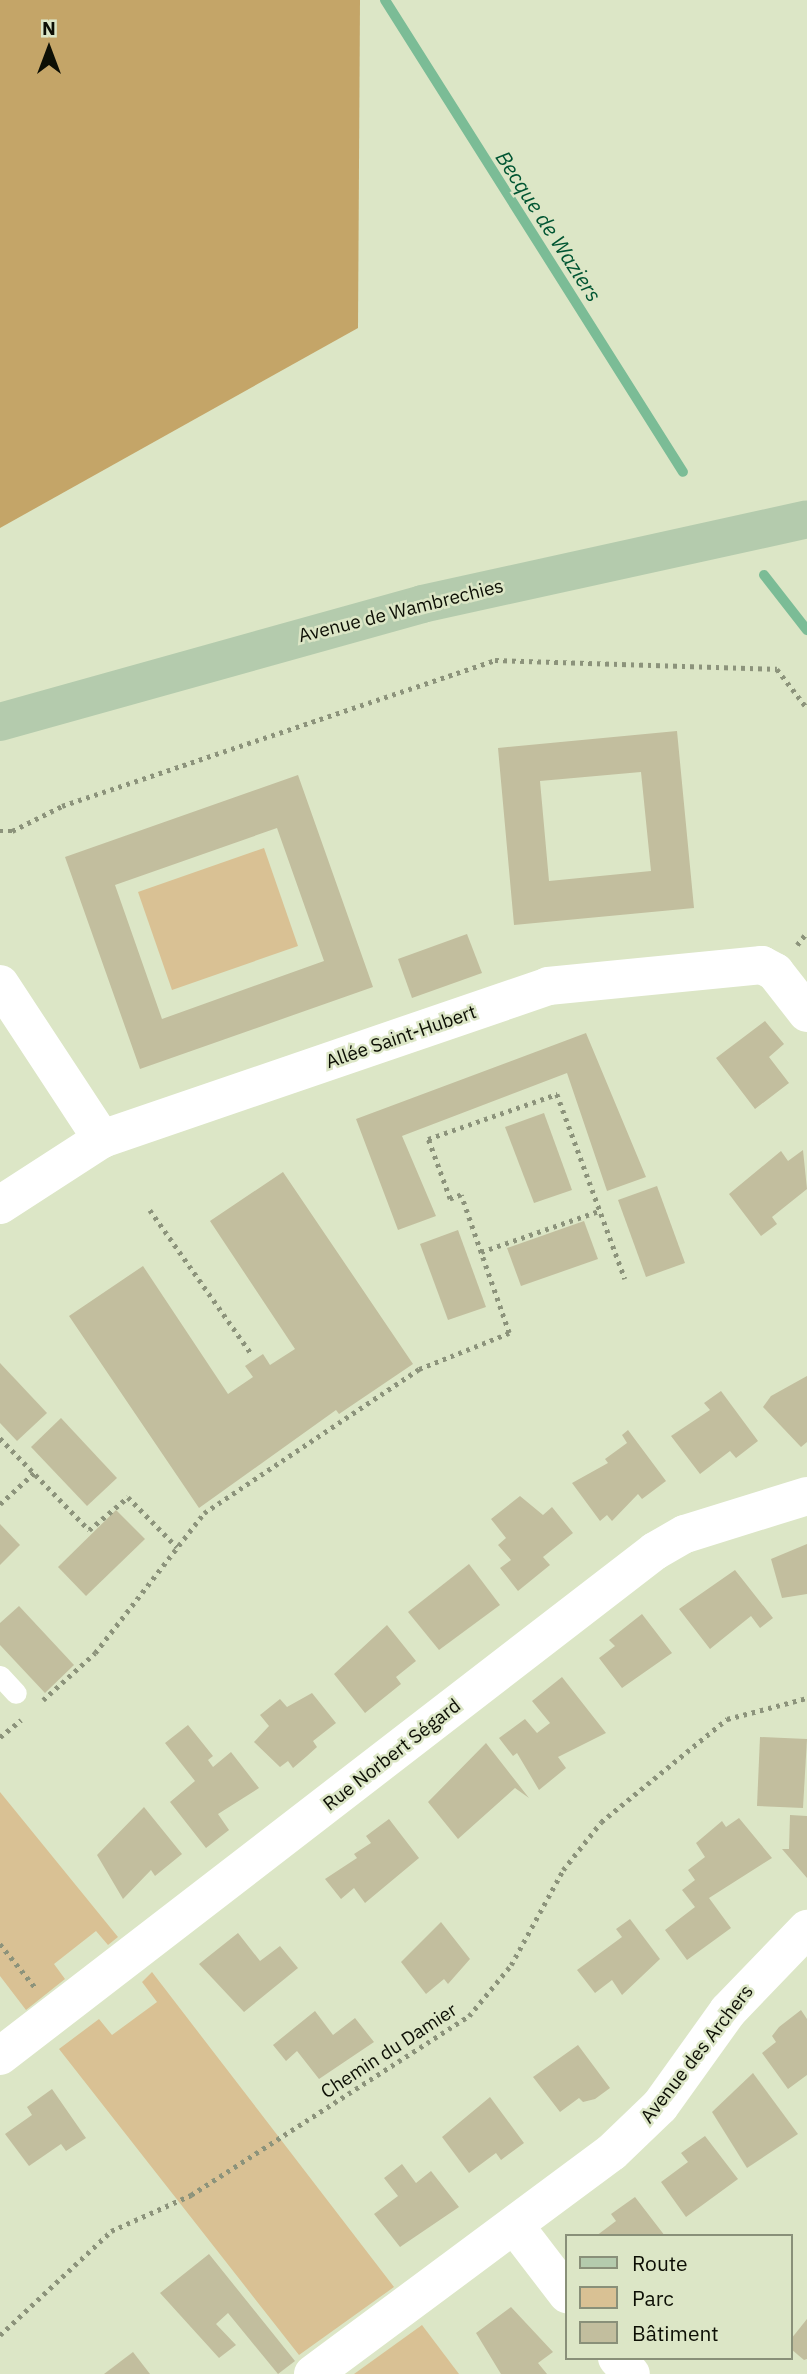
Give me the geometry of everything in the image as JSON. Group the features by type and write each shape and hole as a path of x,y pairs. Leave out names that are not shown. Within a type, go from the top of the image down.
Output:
{"main road":[{"name":"Avenue de Wambrechies","path":"0,722 422,604 807,519"}],"street":[{"name":"Allée Saint-Hubert","path":"0,1205 102,1139 548,986 762,965 775,972 807,1013"},
{"path":"0,984 102,1139"},
{"name":"Rue Norbert Ségard","path":"0,2056 57,2015 654,1551 685,1534 807,1496"},
{"name":"Avenue des Archers","path":"313,2374 515,2225 648,2119 728,2011 807,1928"},
{"path":"515,2225 566,2293"},
{"path":"619,2360 631,2374"}],"lane":[{"path":"0,1676 16,1693"}],"path":[{"path":"0,831 12,831 62,806 495,660 777,669 807,708"},
{"path":"0,1737 95,1653 204,1513 419,1369 509,1333 461,1195 450,1199 428,1139 557,1094 625,1279"},
{"path":"150,1210 250,1352"},
{"path":"481,1252 600,1210"},
{"path":"0,1438 89,1530 128,1497 177,1547"},
{"path":"0,1504 34,1473"},
{"name":"Chemin du Damier","path":"0,2335 111,2231 191,2194 469,2016 511,1965 563,1870 601,1822 727,1718 807,1698"},
{"path":"0,1944 57,2015"}],"green space":[{"path":"264,848 298,946 172,990 138,892"},
{"path":"0,1792 118,1937 108,1945 96,1931 54,1964 65,1979 26,2010 0,1976"},
{"path":"152,1972 394,2287 299,2355 59,2049 99,2019 112,2035 157,2002 142,1982"},
{"path":"422,2325 459,2374 354,2374"}],"shaded area":[{"path":"0,0 360,0 358,328 0,528"}],"building":[{"path":"677,731 694,908 514,925 498,748","holes":["641,772 651,871 549,881 540,781"]},
{"path":"298,775 373,987 140,1069 65,857","holes":["277,828 324,961 162,1019 115,885"]},
{"path":"467,934 482,973 412,998 398,959"},
{"path":"765,1021 784,1044 769,1057 789,1083 755,1109 716,1058"},
{"path":"586,1033 646,1177 607,1191 567,1073 402,1136 436,1216 398,1230 356,1119"},
{"path":"544,1113 572,1190 534,1203 505,1127"},
{"path":"803,1150 807,1189 772,1217 777,1224 761,1236 729,1194 781,1151 788,1161"},
{"path":"283,1172 413,1364 339,1414 336,1410 199,1508 69,1316 143,1266 228,1394 253,1377 245,1366 263,1354 270,1365 295,1349 210,1221"},
{"path":"657,1186 685,1263 646,1277 618,1200"},
{"path":"584,1221 598,1259 521,1286 507,1248"},
{"path":"458,1230 486,1307 448,1320 420,1244"},
{"path":"0,1363 47,1413 17,1441 0,1423"},
{"path":"807,1376 807,1442 801,1447 763,1407 771,1396"},
{"path":"721,1391 758,1441 736,1458 730,1451 700,1474 671,1436 710,1410 704,1403"},
{"path":"61,1418 117,1478 87,1506 31,1447"},
{"path":"628,1430 666,1481 642,1499 638,1494 612,1521 607,1515 600,1521 572,1483 608,1463 605,1459 627,1443 622,1435"},
{"path":"520,1496 543,1515 552,1507 573,1533 543,1557 550,1565 518,1591 500,1568 511,1560 498,1545 506,1538 491,1519"},
{"path":"116,1510 145,1539 86,1596 58,1567"},
{"path":"0,1524 20,1545 0,1565"},
{"path":"807,1544 807,1594 782,1598 771,1559"},
{"path":"469,1564 500,1605 439,1650 408,1612"},
{"path":"735,1570 773,1618 760,1628 751,1616 710,1649 679,1609"},
{"path":"19,1606 74,1665 45,1693 0,1645 0,1623"},
{"path":"642,1614 672,1653 622,1688 599,1658 615,1646 609,1640"},
{"path":"387,1625 416,1661 396,1677 401,1684 365,1713 334,1674"},
{"path":"562,1677 606,1733 558,1757 566,1768 539,1790 517,1753 513,1756 499,1738 525,1719 537,1733 550,1723 532,1701"},
{"path":"312,1693 336,1723 313,1741 317,1747 293,1768 288,1761 280,1767 254,1742 269,1726 260,1715 280,1699 287,1707"},
{"path":"188,1725 213,1756 208,1760 213,1767 231,1752 259,1788 218,1814 229,1830 206,1848 170,1802 195,1781 165,1743"},
{"path":"760,1737 807,1739 803,1808 757,1806"},
{"path":"486,1743 529,1798 515,1788 458,1839 428,1802"},
{"path":"144,1807 182,1854 155,1876 151,1870 123,1899 97,1855"},
{"path":"790,1815 807,1816 807,1878 782,1849 789,1849"},
{"path":"739,1818 772,1858 709,1898 731,1928 687,1960 665,1930 695,1907 682,1890 695,1880 688,1870 705,1857 696,1843 722,1821 726,1827"},
{"path":"389,1819 419,1858 365,1903 354,1888 341,1899 325,1879 357,1858 354,1854 371,1843 366,1836"},
{"path":"630,1919 660,1959 622,1995 612,1980 595,1993 577,1970 622,1937 616,1929"},
{"path":"441,1922 470,1959 448,1984 444,1979 426,1994 401,1962"},
{"path":"238,1933 260,1961 280,1946 298,1968 244,2012 199,1964"},
{"path":"801,2010 807,2019 807,2075 788,2089 762,2053 776,2042 772,2036 779,2027"},
{"path":"315,2011 333,2035 355,2018 374,2042 319,2079 297,2051 286,2061 273,2045"},
{"path":"578,2045 610,2088 595,2099 583,2102 579,2098 560,2112 533,2077"},
{"path":"753,2073 798,2134 747,2168 712,2112"},
{"path":"52,2089 86,2138 66,2151 61,2144 29,2166 5,2134 32,2115 27,2107"},
{"path":"490,2097 524,2143 501,2160 496,2153 469,2173 442,2137"},
{"path":"705,2136 738,2179 686,2217 661,2182 688,2162 681,2153"},
{"path":"402,2164 416,2183 431,2171 459,2207 400,2247 374,2214 398,2196 384,2178"},
{"path":"635,2197 663,2234 599,2234 616,2221 611,2214"},
{"path":"209,2254 295,2361 278,2374 228,2313 216,2324 236,2345 219,2358 160,2293"},
{"path":"511,2307 553,2352 538,2363 547,2374 501,2374 476,2333"},
{"path":"807,2319 807,2359 804,2360 793,2351 793,2336"},
{"path":"133,2352 150,2374 104,2374"}],"waterway":[{"name":"Becque de Waziers","path":"385,0 683,472"},
{"name":"Becque de Waziers","path":"764,575 807,630"}]}
